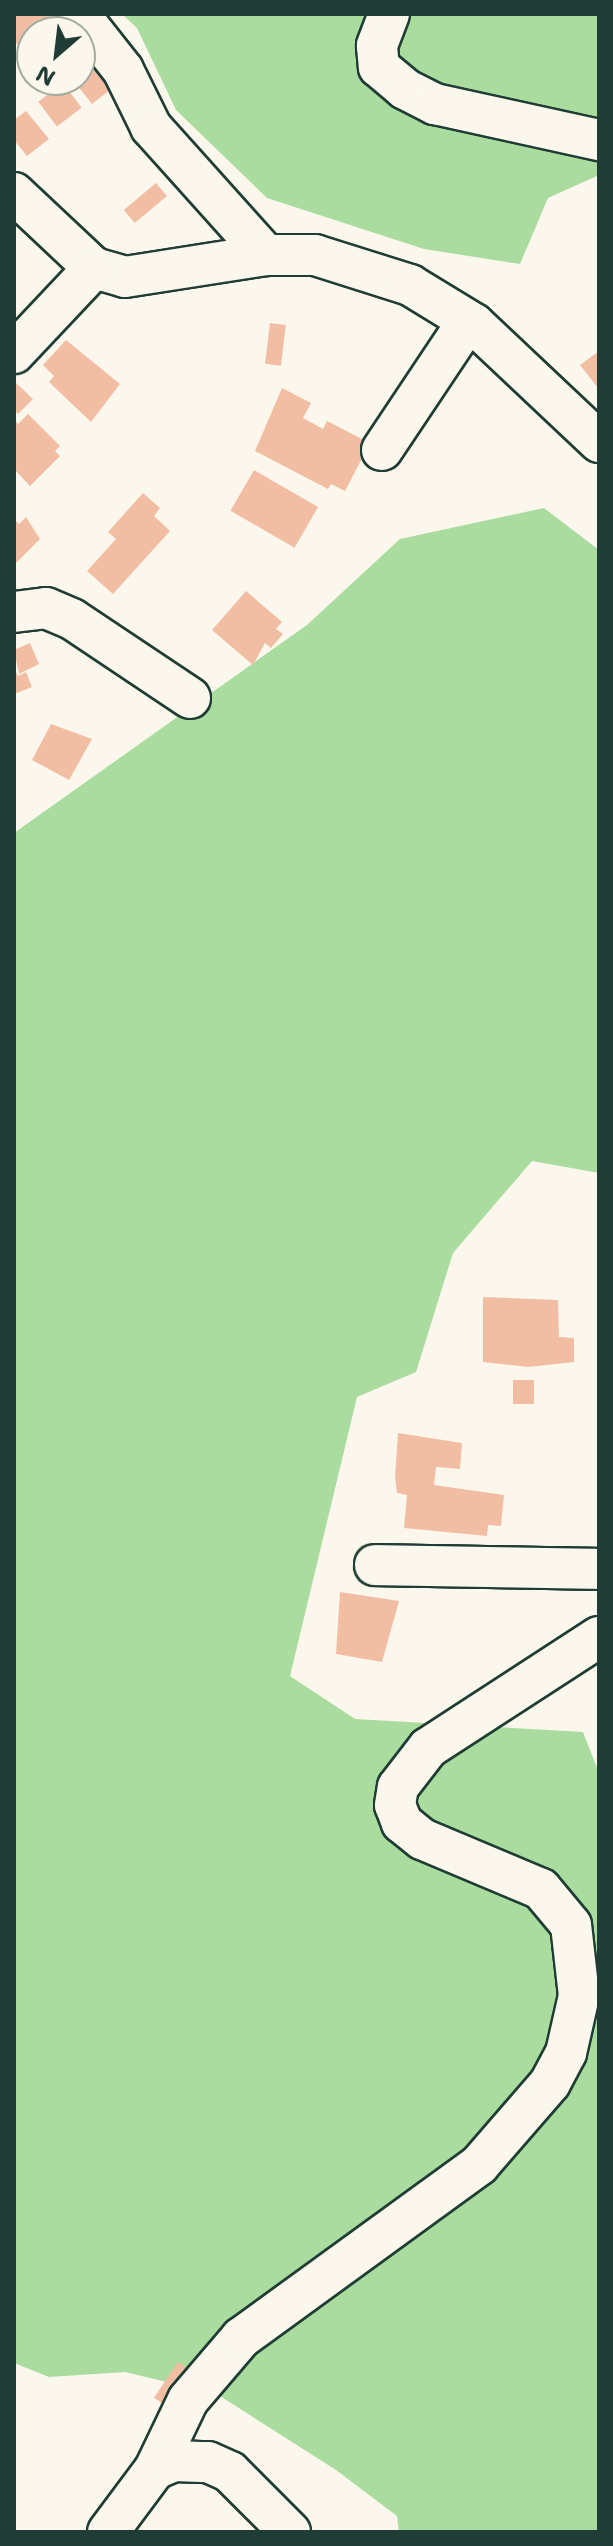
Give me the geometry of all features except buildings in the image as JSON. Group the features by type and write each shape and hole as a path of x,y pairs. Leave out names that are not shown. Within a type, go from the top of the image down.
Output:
{"street":[{"path":"79,14 123,70 151,127 266,255"},
{"path":"389,14 377,46 379,67 405,89 435,104 599,140"},
{"path":"14,193 94,268 125,277 164,276 266,255 315,255 410,285 468,321 599,442"},
{"path":"14,353 94,268"},
{"path":"382,450 468,321"},
{"path":"14,612 46,608 72,619 190,698"},
{"path":"375,1565 599,1569"},
{"path":"108,2532 155,2469 188,2400 241,2338 479,2165 529,2111 566,2053 579,1996 571,1925 541,1889 422,1839 402,1823 395,1805 398,1787 428,1748 599,1637"},
{"path":"155,2469 174,2461 208,2462 230,2472 290,2532"}],"green space":[{"path":"122,14 599,14 599,175 548,198 520,264 424,249 267,198 176,110 137,28"},
{"path":"544,508 599,550 599,1173 532,1161 453,1253 416,1372 357,1397 290,1676 355,1719 583,1732 599,1773 599,2532 399,2532 397,2516 336,2470 217,2394 125,2372 49,2377 14,2363 14,833 307,625 400,539"}]}
